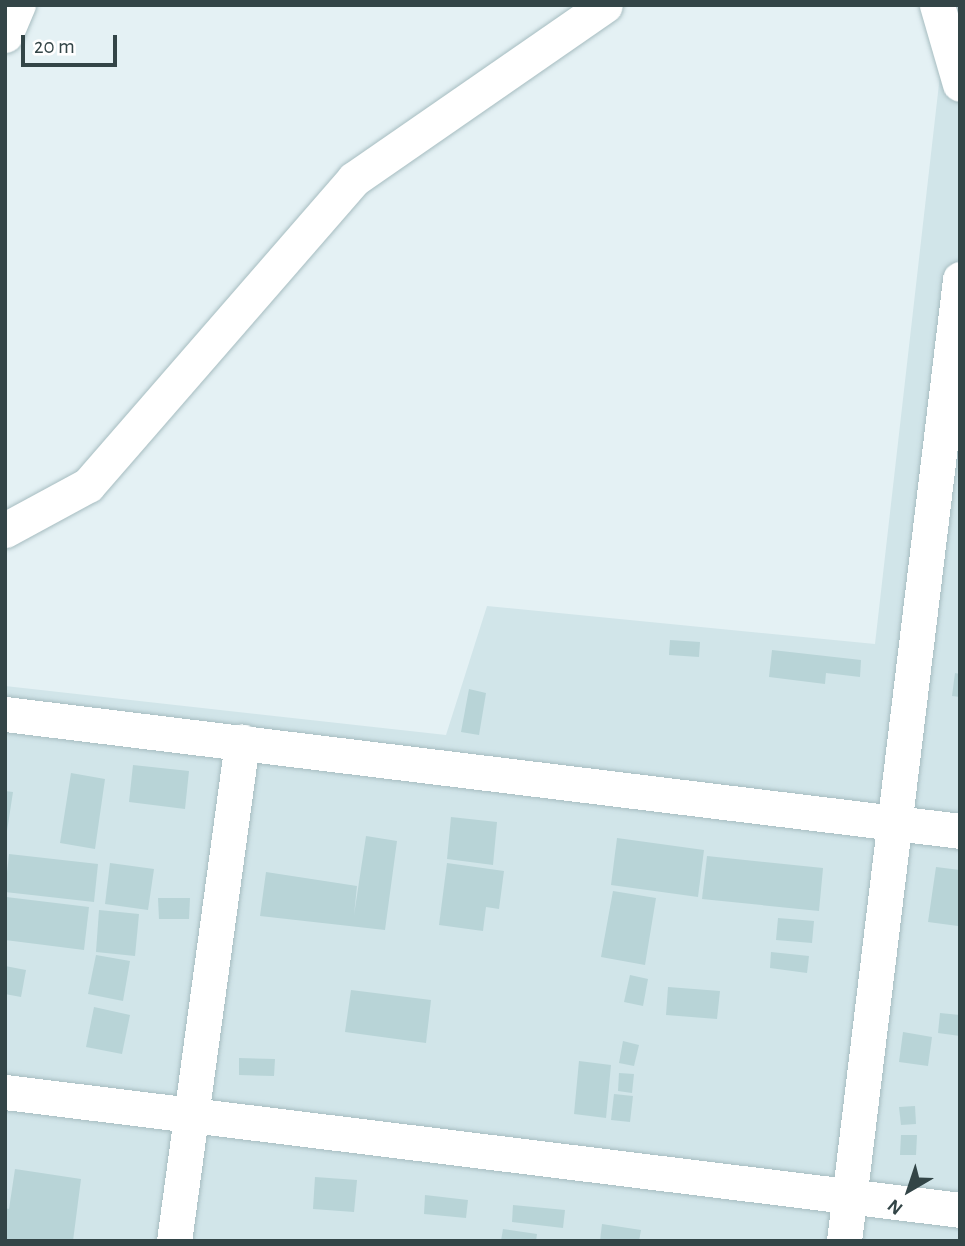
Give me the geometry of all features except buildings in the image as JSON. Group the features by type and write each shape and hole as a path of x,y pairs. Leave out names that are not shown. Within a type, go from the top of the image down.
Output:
{"street":[{"path":"5,530 88,485 354,179 605,5"},
{"path":"937,5 960,84"},
{"path":"844,1241 960,279"},
{"path":"5,714 960,831"},
{"path":"174,1241 242,742"},
{"path":"5,1092 960,1210"}],"shaded area":[{"path":"948,5 960,5 960,1241 5,1241 5,686 446,735 487,606 875,644"}]}
